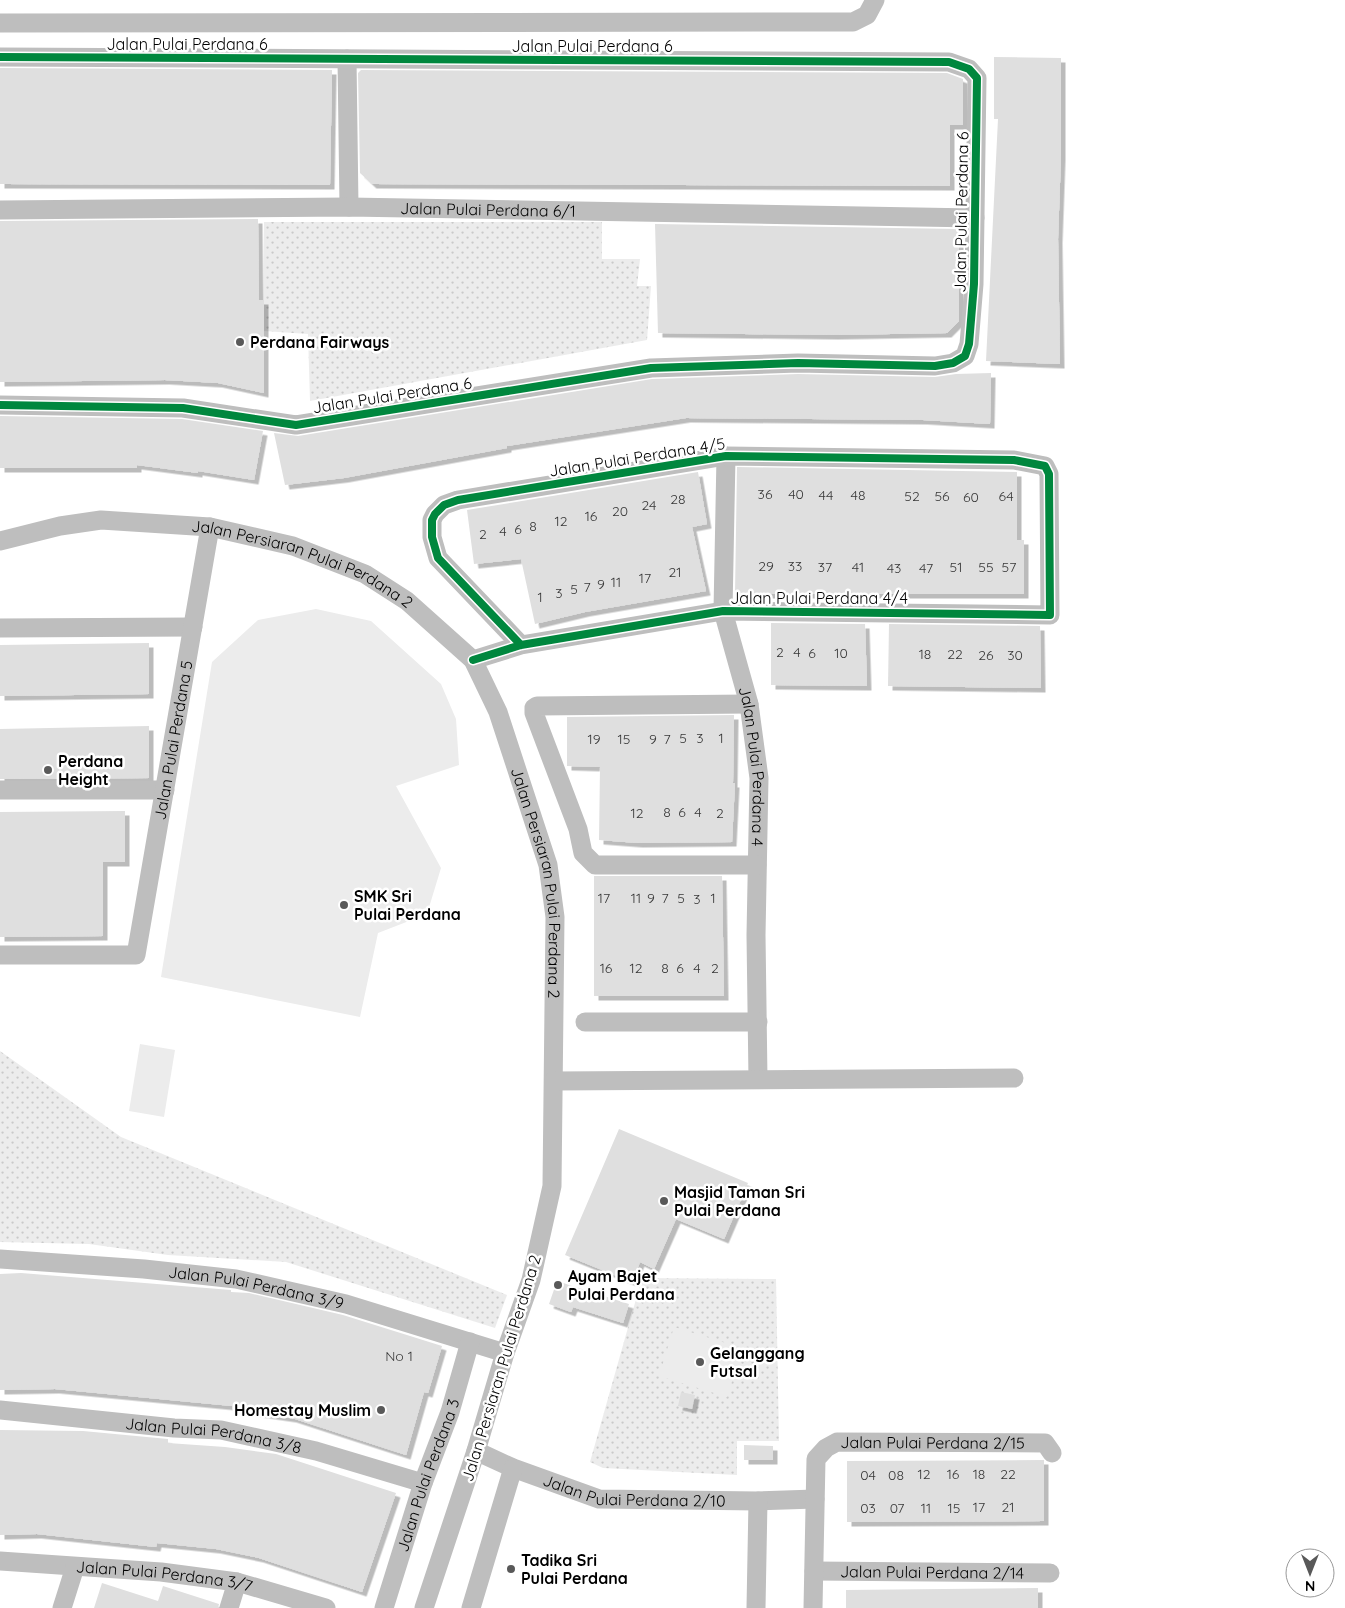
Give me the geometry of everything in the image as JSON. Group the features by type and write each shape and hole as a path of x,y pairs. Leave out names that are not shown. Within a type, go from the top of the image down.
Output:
{"street":[{"path":"0,23 853,22 866,15 875,0"},
{"name":"Jalan Pulai Perdana 6","path":"0,57 949,62 969,70 978,78 974,284 969,344 965,356 953,363 935,366 798,363 651,368 296,425 183,408 0,405"},
{"path":"347,59 348,207"},
{"name":"Jalan Pulai Perdana 6/1","path":"0,210 348,207 975,218"},
{"name":"Jalan Pulai Perdana 4","path":"726,456 722,611 748,704 759,778 757,866 758,1079"},
{"name":"Jalan Pulai Perdana 4/5","path":"521,645 442,566 432,537 431,525 435,514 444,506 458,500 726,456 1014,460 1045,466 1049,474 1050,615"},
{"name":"Jalan Persiaran Pulai Perdana 2","path":"0,541 60,526 101,520 210,528 293,546 365,574 407,601 473,660 498,712 548,865 555,917 552,1186 531,1280 504,1352 476,1451 424,1608"},
{"name":"Jalan Pulai Perdana 5","path":"0,955 136,954 210,528"},
{"name":"Jalan Pulai Perdana 4/4","path":"473,660 521,645 722,611 1050,615"},
{"path":"0,628 193,627"},
{"path":"748,704 537,706 534,708 578,828 583,853 595,865 757,866"},
{"path":"0,790 165,790"},
{"path":"585,1022 758,1022"},
{"path":"554,1081 1014,1078"},
{"name":"Jalan Pulai Perdana 3/9","path":"0,1259 144,1269 236,1279 346,1304 504,1352"},
{"name":"Jalan Pulai Perdana 3","path":"384,1608 423,1483 450,1412 470,1342"},
{"name":"Jalan Pulai Perdana 3/8","path":"0,1410 174,1428 221,1430 316,1450 423,1483"},
{"name":"Jalan Pulai Perdana 2/15","path":"815,1499 816,1459 826,1448 837,1442 1045,1443 1052,1453"},
{"name":"Jalan Pulai Perdana 2/10","path":"476,1451 513,1468 599,1499 758,1501 815,1499"},
{"path":"471,1608 513,1468"},
{"path":"813,1608 815,1499"},
{"path":"756,1608 758,1501"},
{"name":"Jalan Pulai Perdana 3/7","path":"0,1560 160,1572 237,1582 326,1608"},
{"path":"62,1608 75,1567"},
{"name":"Jalan Pulai Perdana 2/14","path":"814,1570 1050,1573"},
{"path":"229,1608 237,1582"}],"shaded area":[{"path":"264,222 602,222 602,259 640,259 637,286 651,286 647,340 310,401 308,334 264,331"},
{"path":"316,609 371,621 441,684 456,719 459,765 396,786 441,868 427,914 378,933 360,1017 161,977 212,662 258,620"},
{"path":"140,1044 175,1050 164,1117 129,1111"},
{"path":"0,1051 121,1137 507,1295 495,1328 286,1262 168,1255 89,1244 0,1242"},
{"path":"642,1278 776,1279 779,1441 737,1441 737,1475 603,1468 590,1462"},
{"name":"Gelanggang Futsal","path":"674,1327 742,1348 727,1397 659,1376"}],"building":[{"path":"994,57 1061,58 1061,156 1058,239 1060,364 986,361 998,119 994,119"},
{"path":"0,68 332,70 330,185 0,184"},
{"path":"361,70 947,73 963,79 963,125 950,125 950,186 372,184 360,173 358,73"},
{"path":"258,219 259,300 264,300 264,393 218,383 165,380 0,382 0,221"},
{"path":"655,224 959,229 959,321 947,333 834,335 658,333"},
{"path":"991,373 990,424 923,420 686,418 507,446 507,448 344,478 285,485 274,433 298,436 652,379 798,374 935,377"},
{"path":"0,416 182,419 263,431 254,480 198,471 198,473 137,465 137,468 0,468"},
{"path":"737,467 1017,472 1017,540 1024,540 1024,594 735,594"},
{"path":"698,472 707,524 692,527 706,591 585,612 535,624 521,559 474,564 467,510"},
{"path":"771,623 865,624 867,686 771,685"},
{"path":"889,624 1040,626 1041,688 888,686"},
{"path":"149,643 149,694 0,696 0,645"},
{"path":"734,715 733,783 735,783 732,842 638,843 599,840 600,767 567,766 567,717"},
{"path":"149,726 149,778 0,779 0,729"},
{"path":"125,811 125,862 103,862 103,936 0,937 0,812"},
{"path":"594,876 722,876 724,996 594,996"},
{"name":"Masjid Taman Sri Pulai Perdana","path":"619,1129 748,1183 724,1239 676,1219 654,1269 640,1262 632,1282 565,1255"},
{"path":"21,1273 249,1293 343,1315 442,1346 428,1393 424,1392 406,1455 292,1418 232,1409 232,1406 55,1389 0,1390 0,1274"},
{"path":"557,1281 629,1304 623,1323 573,1307 571,1312 549,1304"},
{"path":"681,1392 695,1395 692,1409 678,1406"},
{"path":"0,1430 83,1431 168,1439 168,1443 225,1447 276,1454 396,1493 362,1592 259,1558 216,1549 157,1543 156,1547 37,1534 0,1535"},
{"path":"744,1445 773,1446 773,1460 744,1460"},
{"path":"1044,1460 1044,1521 847,1522 847,1461"},
{"path":"102,1583 158,1601 163,1586 219,1604 218,1608 94,1608"},
{"path":"1038,1588 1038,1608 846,1608 846,1590"}],"cycle path":[{"path":"0,57 949,62 969,69 977,78 974,284 969,344 965,356 953,363 935,366 798,363 651,368 296,425 183,408 0,405"},
{"path":"473,660 521,645 723,611 1050,615 1049,474 1045,466 1014,460 726,456 458,500 444,505 432,520 432,537 438,558 521,645"}],"place":[{"name":"Perdana Fairways","path":"240,342"},
{"name":"Perdana Height","path":"48,770"},
{"name":"SMK Sri Pulai Perdana","path":"344,905"},
{"name":"Masjid Taman Sri Pulai Perdana","path":"664,1201"},
{"name":"Ayam Bajet Pulai Perdana","path":"558,1285"},
{"name":"Gelanggang Futsal","path":"700,1362"},
{"name":"Homestay Muslim","path":"381,1410"},
{"name":"Tadika Sri Pulai Perdana","path":"511,1569"}]}
